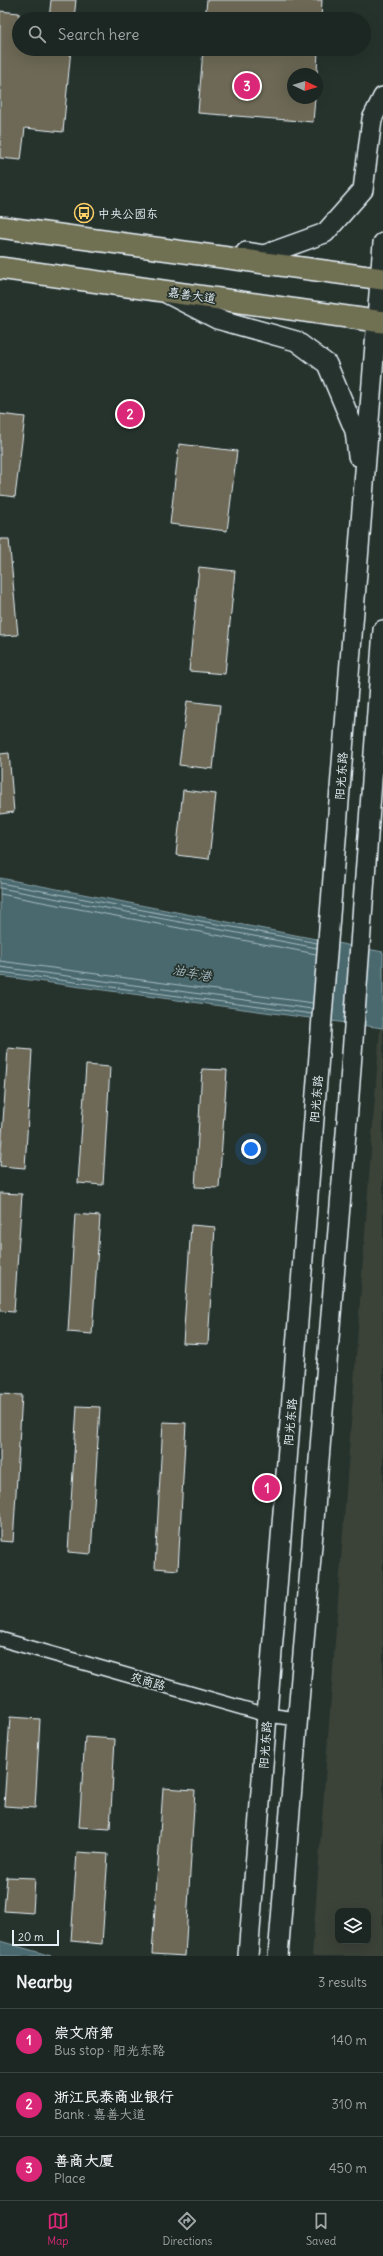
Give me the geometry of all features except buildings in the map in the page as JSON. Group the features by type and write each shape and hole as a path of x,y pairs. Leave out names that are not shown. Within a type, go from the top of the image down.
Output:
{"main road":[{"path":"208,255 222,249 264,255 325,233 363,190 372,119 383,97"},
{"path":"0,227 382,279"},
{"name":"阳光东路","path":"248,1956 362,504 380,322 383,242"},
{"name":"嘉善大道","path":"0,268 380,322"},
{"path":"162,291 217,319 296,341 327,364 355,431 362,504"},
{"path":"278,1956 348,1109 383,630"}],"street":[{"name":"农商路","path":"0,1639 267,1715 297,1719"}],"shaded area":[{"path":"380,1028 383,1028 383,1956 312,1956"}],"water":[{"name":"油车港","path":"0,878 383,952 383,1028 0,976"},
{"path":"0,1941 51,1956 0,1956"}],"place":[{"name":"善商大厦","path":"247,86"},
{"name":"中央公园东","path":"84,213"},
{"name":"浙江民泰商业银行","path":"130,414"},
{"name":"崇文府第","path":"267,1488"}]}
